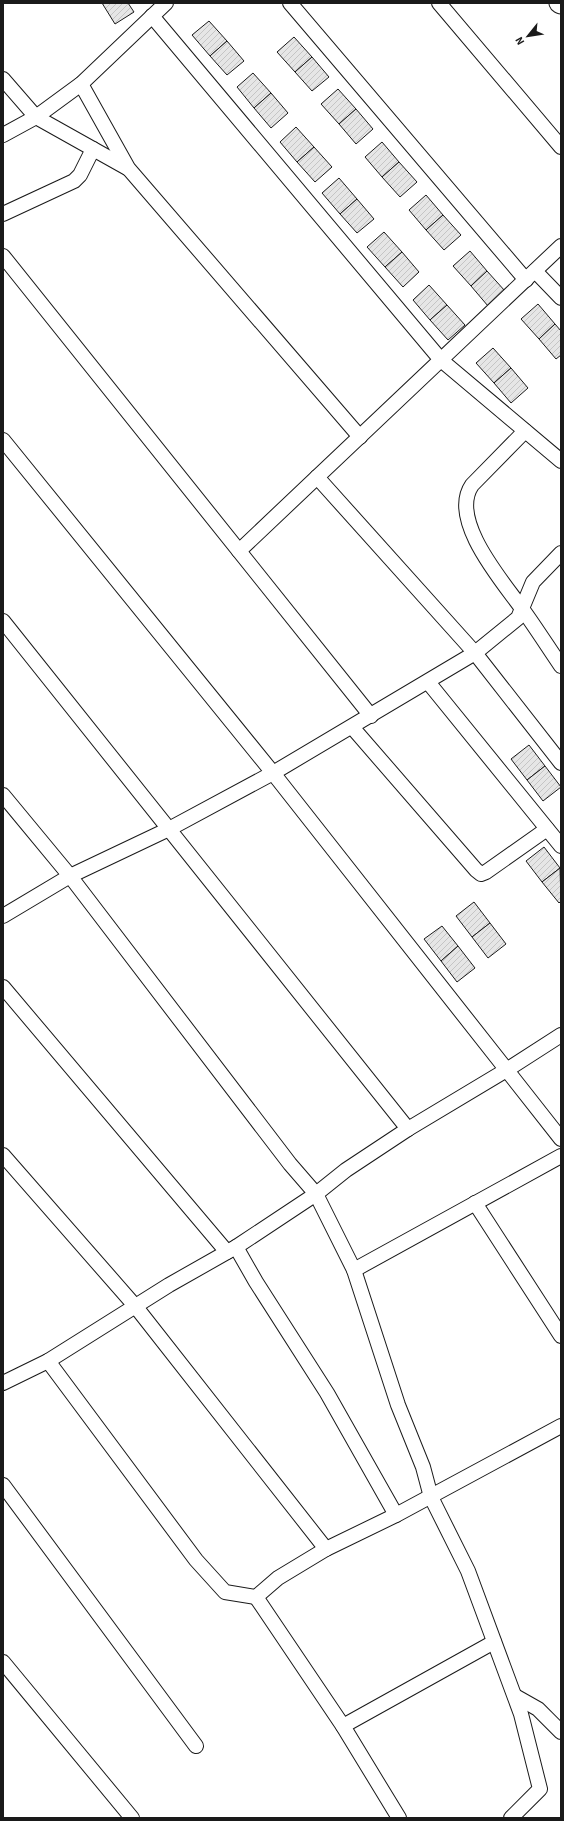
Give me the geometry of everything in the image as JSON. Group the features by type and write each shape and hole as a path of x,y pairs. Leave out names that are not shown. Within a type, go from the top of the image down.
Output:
{"street":[{"path":"3,135 36,117 82,84 166,3"},
{"path":"290,3 530,275 561,298"},
{"path":"439,3 561,147"},
{"path":"152,16 441,360 561,461"},
{"path":"3,79 36,117 128,168"},
{"path":"82,84 128,168 360,437"},
{"path":"3,214 74,181 80,175 93,149"},
{"path":"239,551 561,246"},
{"path":"3,256 371,716"},
{"path":"525,431 472,485 468,491 466,503 469,518 478,544 489,566 522,608 561,666"},
{"path":"5,446 273,773 561,1139"},
{"path":"317,477 475,653 561,763"},
{"path":"3,916 70,876 169,829 273,773 475,653 518,618 533,582 561,554"},
{"path":"3,621 408,1129"},
{"path":"428,682 561,846"},
{"path":"352,727 481,874 547,829"},
{"path":"3,795 70,876 290,1164 316,1194 354,1270 398,1404 423,1467 431,1497 468,1571 522,1714 540,1789 511,1818"},
{"path":"3,988 232,1249 256,1282 327,1393 396,1516"},
{"path":"3,1383 48,1361 232,1249 316,1194 346,1170 408,1129 508,1070 561,1035"},
{"path":"3,1155 136,1307 326,1549"},
{"path":"354,1270 561,1156"},
{"path":"475,1203 561,1336"},
{"path":"48,1361 196,1560 225,1592 256,1597 343,1726 399,1818"},
{"path":"256,1597 278,1578 326,1549 396,1516 561,1426"},
{"path":"3,1485 196,1746"},
{"path":"343,1726 494,1642"},
{"path":"3,1662 132,1818"},
{"path":"515,1696 538,1709 561,1732"}],"building":[{"path":"102,3 128,3 134,12 115,24"},
{"path":"209,21 227,41 210,56 192,35"},
{"path":"294,37 312,57 295,72 277,52"},
{"path":"227,41 244,61 227,75 210,56"},
{"path":"312,57 329,77 312,91 295,72"},
{"path":"253,73 271,93 254,108 237,87"},
{"path":"338,89 356,109 339,124 321,104"},
{"path":"271,93 288,113 271,128 254,108"},
{"path":"356,109 373,129 356,144 339,124"},
{"path":"296,127 314,147 297,162 280,142"},
{"path":"382,142 399,162 382,177 365,157"},
{"path":"314,147 332,167 315,182 297,162"},
{"path":"399,162 417,182 400,197 382,177"},
{"path":"339,178 357,199 340,214 322,193"},
{"path":"426,195 443,215 426,230 409,210"},
{"path":"357,199 374,219 357,233 340,214"},
{"path":"443,215 461,235 444,250 426,230"},
{"path":"384,232 402,252 385,267 367,247"},
{"path":"470,251 487,271 471,286 453,266"},
{"path":"402,252 419,272 403,287 385,267"},
{"path":"487,271 505,291 488,306 471,286"},
{"path":"429,285 447,305 430,320 413,300"},
{"path":"538,304 555,324 539,339 521,319"},
{"path":"447,305 465,325 448,340 430,320"},
{"path":"555,324 561,331 561,355 556,359 539,339"},
{"path":"493,348 511,368 494,383 476,363"},
{"path":"511,368 528,388 511,403 494,383"},
{"path":"529,745 545,766 527,780 511,759"},
{"path":"545,766 561,787 543,801 527,780"},
{"path":"544,847 560,868 542,882 526,861"},
{"path":"560,868 561,901 559,903 542,882"},
{"path":"474,902 490,923 472,937 456,916"},
{"path":"490,923 506,944 488,958 472,937"},
{"path":"442,926 458,946 441,961 424,939"},
{"path":"458,946 475,968 457,982 441,961"}]}
